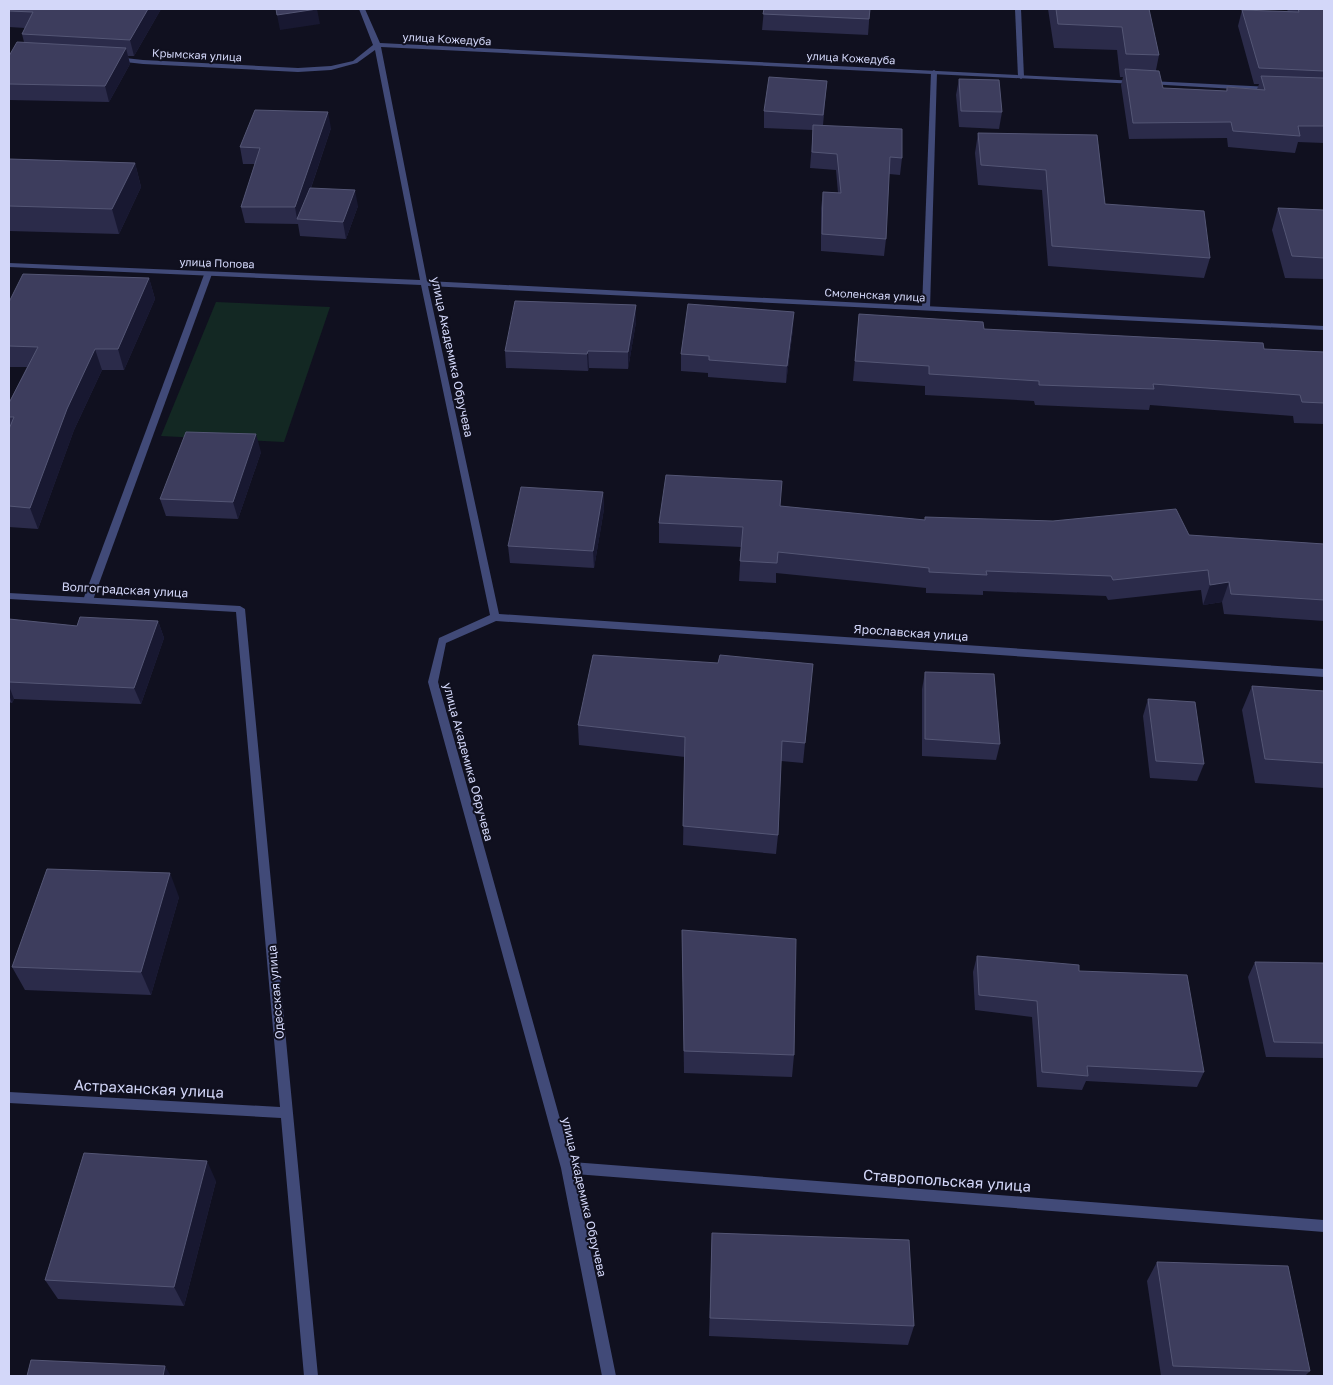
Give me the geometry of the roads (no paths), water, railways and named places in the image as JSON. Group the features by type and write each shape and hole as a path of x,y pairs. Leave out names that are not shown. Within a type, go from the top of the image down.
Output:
{"street":[{"name":"улица Академика Обручева","path":"362,9 377,45 424,283 496,617 442,641 433,682 567,1168 609,1376"},
{"path":"1018,9 1021,76"},
{"name":"Крымская улица","path":"104,57 143,62 298,70 331,68 355,62 377,45"},
{"name":"улица Кожедуба","path":"377,45 1274,89"},
{"path":"926,308 934,72"},
{"name":"улица Попова","path":"9,265 424,283"},
{"path":"88,600 208,274"},
{"name":"Смоленская улица","path":"424,283 1324,328"},
{"name":"Волгоградская улица","path":"9,596 240,609"},
{"name":"Одесская улица","path":"240,609 311,1376"},
{"name":"Ярославская улица","path":"496,617 1324,673"},
{"name":"Астраханская улица","path":"9,1098 287,1113"},
{"name":"Ставропольская улица","path":"567,1168 1324,1226"}]}
